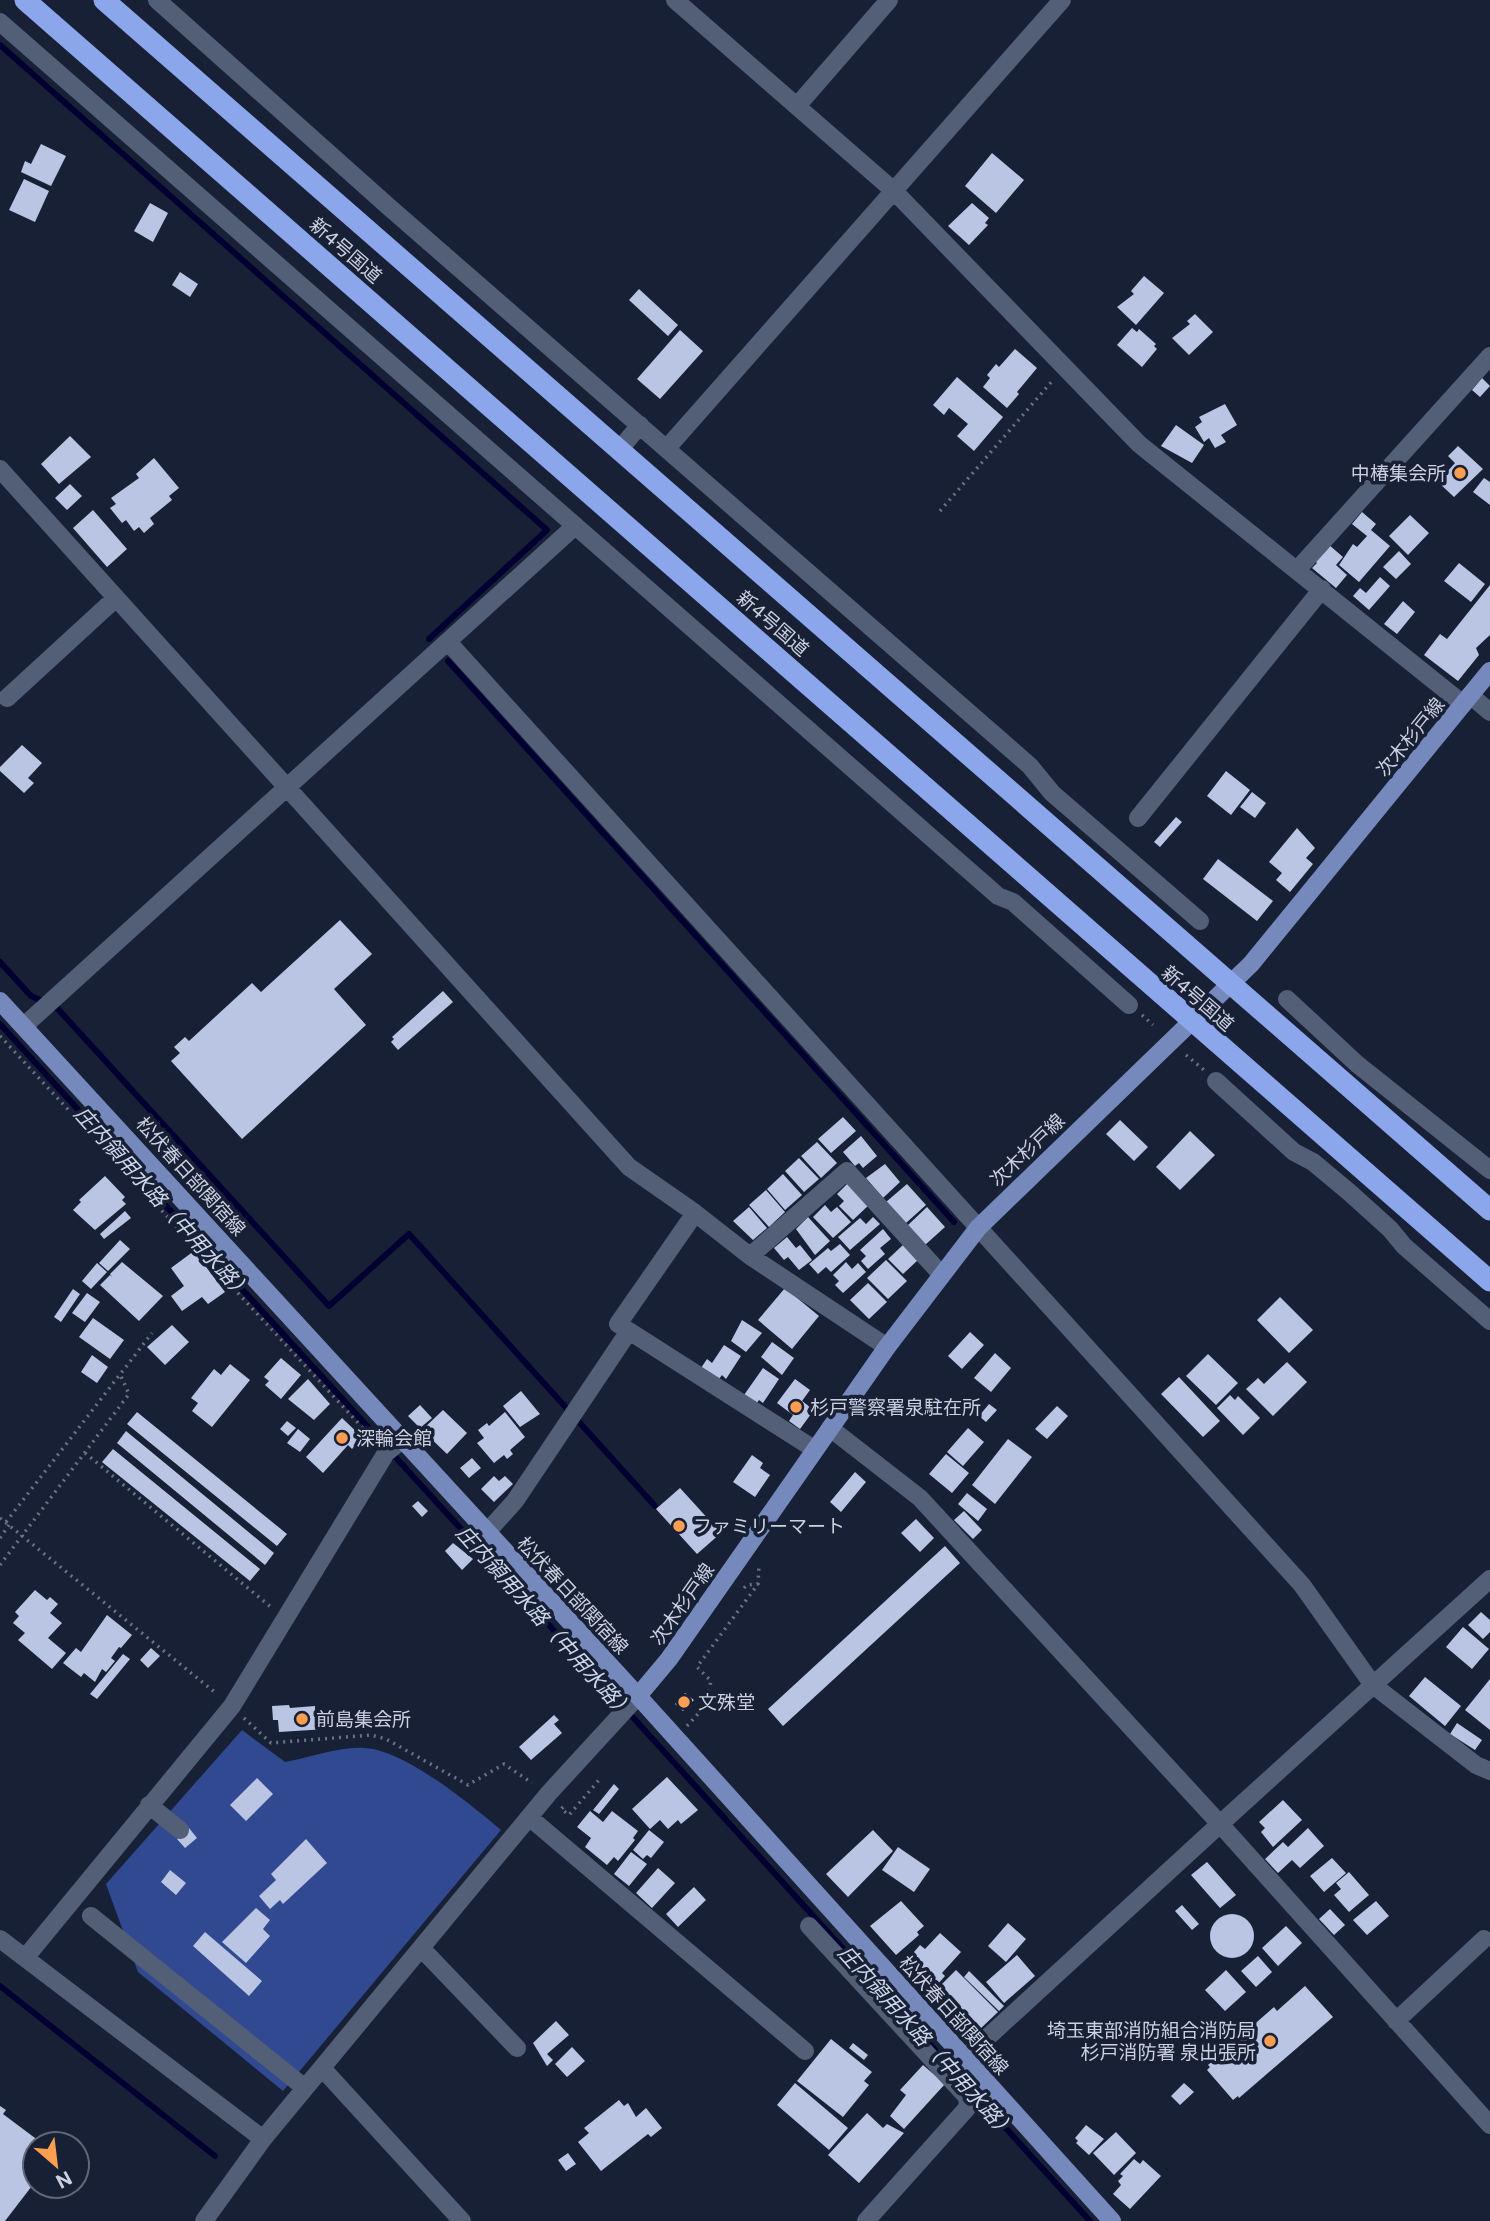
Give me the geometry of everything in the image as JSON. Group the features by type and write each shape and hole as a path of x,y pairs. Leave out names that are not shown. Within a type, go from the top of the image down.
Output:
{"highway":[{"name":"新4号国道","path":"25,0 1490,1281"},
{"name":"新4号国道","path":"104,0 1490,1210"}],"main road":[{"name":"次木杉戸線","path":"638,1696 669,1659 887,1347 978,1228 1231,984 1297,911 1490,671"},
{"name":"松伏春日部関宿線","path":"0,1001 25,1025 638,1696 1112,2221"}],"street":[{"path":"157,0 1030,766 1052,793 1075,814 1200,921"},
{"path":"675,0 894,191 1139,444 1297,570 1467,700 1490,712"},
{"path":"797,106 889,0"},
{"path":"667,448 1062,0"},
{"path":"0,22 998,896 1013,901 1052,933 1129,1004"},
{"path":"1297,570 1490,356"},
{"path":"620,449 640,425"},
{"path":"0,469 629,1167 750,1256 887,1347"},
{"path":"25,1025 575,526"},
{"path":"1138,818 1322,589"},
{"path":"7,698 116,598"},
{"path":"449,643 1302,1585 1373,1685 1476,1765 1490,1771"},
{"path":"1059,832 1075,814"},
{"path":"1052,933 1070,914"},
{"path":"1287,999 1357,1064 1490,1170"},
{"path":"1216,1081 1294,1152 1313,1162 1349,1192 1390,1229 1404,1247 1490,1321"},
{"path":"750,1256 848,1171 941,1274"},
{"path":"695,1213 618,1324 814,1450"},
{"path":"487,1532 515,1501 629,1331"},
{"path":"830,1428 920,1499 1220,1824 1490,2124"},
{"path":"25,1958 232,1706 386,1453 403,1440"},
{"path":"965,2058 1490,1578"},
{"path":"204,2221 263,2139 529,1817 638,1696"},
{"path":"149,1805 180,1830"},
{"path":"529,1817 805,2050"},
{"path":"91,1916 305,2088"},
{"path":"809,1926 967,2097 968,2107 866,2221"},
{"path":"0,1939 263,2139"},
{"path":"1396,2021 1484,1939"},
{"path":"421,1948 517,2048"},
{"path":"925,2050 942,2033"},
{"path":"322,2068 462,2221"}],"path":[{"path":"940,511 1065,367"},
{"path":"0,1036 386,1453"},
{"path":"0,1538 152,1333"},
{"path":"0,1564 129,1394 120,1374"},
{"path":"85,1453 285,1619"},
{"path":"683,1731 706,1705 711,1681 697,1667 758,1584 755,1535"},
{"path":"747,1585 758,1584"},
{"path":"569,1801 561,1809 569,1815 598,1780"}],"shaded area":[{"path":"242,1730 285,1762 345,1749 365,1748 381,1751 418,1768 501,1830 283,2091 138,1972 106,1884"}],"building":[{"path":"41,144 66,156 51,186 21,172 25,161 31,164"},
{"path":"992,153 1024,180 996,213 965,186"},
{"path":"24,179 49,191 35,222 9,210"},
{"path":"150,203 168,213 153,242 134,231"},
{"path":"972,203 989,218 985,223 988,225 969,245 948,226"},
{"path":"180,272 198,284 190,297 172,285"},
{"path":"1144,276 1164,293 1136,325 1117,307 1134,294 1131,291"},
{"path":"639,289 678,325 668,336 629,300"},
{"path":"1195,314 1213,332 1189,355 1172,338 1190,324 1187,321"},
{"path":"1132,328 1137,332 1139,329 1156,344 1154,346 1157,349 1142,367 1117,345"},
{"path":"680,330 703,351 660,399 637,379"},
{"path":"1015,349 1037,368 1007,408 983,387 990,378 987,375 996,364 999,367"},
{"path":"957,377 1003,417 974,451 957,436 968,424 949,408 944,415 933,405"},
{"path":"1482,378 1490,386 1480,397 1472,390"},
{"path":"1225,404 1237,425 1221,435 1226,442 1215,448 1209,438 1204,442 1195,427 1202,422 1199,417"},
{"path":"1176,425 1204,445 1192,463 1161,446"},
{"path":"70,436 91,457 59,484 41,464"},
{"path":"1458,446 1483,469 1454,497 1438,482 1455,463 1448,456"},
{"path":"154,458 179,488 169,496 172,500 150,518 154,524 144,533 139,527 134,531 126,520 122,523 110,508 116,504 111,498 139,478 136,474"},
{"path":"1484,478 1490,482 1490,505 1473,492"},
{"path":"70,484 82,496 67,510 55,498"},
{"path":"93,510 127,549 107,567 73,528"},
{"path":"1362,512 1376,524 1371,530 1390,546 1359,582 1339,565 1353,544 1357,547 1367,536 1352,524"},
{"path":"1410,515 1429,533 1408,555 1389,536"},
{"path":"1328,544 1343,557 1336,565 1347,575 1336,588 1312,568 1317,563 1314,560"},
{"path":"1399,551 1411,564 1396,579 1383,567"},
{"path":"1459,563 1485,584 1471,602 1444,581"},
{"path":"1380,577 1390,586 1369,610 1353,596 1360,588 1366,593"},
{"path":"1490,585 1490,635 1476,648 1479,655 1458,681 1424,655 1440,634 1447,639"},
{"path":"1403,601 1415,612 1397,634 1384,624"},
{"path":"22,745 42,763 28,778 34,783 24,793 0,771 0,767"},
{"path":"1226,771 1250,790 1231,815 1207,796"},
{"path":"1252,792 1266,803 1255,818 1240,807"},
{"path":"1176,817 1182,822 1160,847 1154,842"},
{"path":"1297,828 1315,848 1306,858 1313,864 1290,892 1276,880 1282,873 1269,862"},
{"path":"1218,859 1273,901 1257,921 1203,879"},
{"path":"340,920 372,954 334,989 366,1025 242,1139 171,1061 180,1053 174,1047 185,1037 189,1041 252,983 261,992"},
{"path":"443,991 453,1002 398,1050 391,1042 394,1039 392,1037"},
{"path":"843,1117 856,1131 831,1153 818,1139"},
{"path":"1120,1120 1148,1147 1134,1161 1106,1134"},
{"path":"1190,1131 1215,1155 1180,1190 1156,1167"},
{"path":"861,1136 877,1156 863,1168 859,1163 855,1166 843,1152"},
{"path":"817,1142 837,1163 821,1178 801,1156"},
{"path":"799,1158 819,1179 804,1192 785,1171"},
{"path":"885,1164 900,1182 883,1198 866,1178"},
{"path":"783,1174 802,1195 785,1210 767,1189"},
{"path":"105,1176 125,1197 122,1200 126,1204 95,1230 73,1210 81,1202 79,1200"},
{"path":"849,1182 870,1204 853,1220 839,1206 844,1201 837,1194"},
{"path":"907,1184 926,1205 906,1223 886,1202"},
{"path":"766,1190 785,1212 769,1227 749,1205"},
{"path":"825,1205 831,1212 837,1207 851,1222 833,1238 813,1217"},
{"path":"749,1207 767,1228 753,1240 733,1221"},
{"path":"927,1207 945,1227 925,1245 907,1226"},
{"path":"125,1211 131,1218 104,1239 100,1234"},
{"path":"808,1217 830,1241 815,1255 796,1229"},
{"path":"873,1217 880,1224 850,1250 838,1237 860,1218 866,1224"},
{"path":"883,1229 891,1239 880,1248 885,1254 868,1269 861,1261 866,1256 860,1250"},
{"path":"787,1237 796,1248 800,1245 812,1260 799,1270 788,1257 784,1260 774,1248"},
{"path":"120,1240 130,1249 108,1271 99,1263"},
{"path":"840,1244 850,1255 831,1272 826,1267 818,1274 809,1264 828,1248 831,1251"},
{"path":"903,1245 918,1260 903,1274 888,1259"},
{"path":"194,1251 225,1292 208,1304 202,1297 182,1311 171,1296 184,1286 171,1268"},
{"path":"886,1260 907,1281 888,1299 867,1278"},
{"path":"122,1262 163,1296 139,1321 100,1285 110,1275 112,1277 110,1274"},
{"path":"846,1262 852,1269 858,1263 866,1272 843,1293 835,1285 839,1281 833,1275"},
{"path":"97,1263 107,1272 91,1289 82,1281"},
{"path":"868,1283 887,1302 869,1319 850,1300"},
{"path":"785,1288 819,1316 792,1349 758,1320"},
{"path":"73,1289 80,1294 61,1322 54,1317"},
{"path":"87,1293 100,1302 85,1322 72,1313"},
{"path":"1280,1297 1313,1330 1289,1353 1257,1320"},
{"path":"93,1318 124,1340 110,1359 79,1337"},
{"path":"742,1320 762,1333 746,1352 731,1341"},
{"path":"172,1325 189,1342 165,1365 147,1347"},
{"path":"970,1332 984,1345 962,1369 948,1356"},
{"path":"772,1342 794,1358 782,1375 761,1357"},
{"path":"724,1345 741,1356 726,1379 722,1375 719,1379 701,1368 707,1359 712,1363"},
{"path":"995,1353 1011,1368 991,1392 974,1378"},
{"path":"1208,1354 1238,1383 1216,1405 1186,1376"},
{"path":"92,1355 108,1367 97,1383 81,1372"},
{"path":"281,1358 301,1375 281,1399 265,1385 269,1381 264,1377"},
{"path":"1287,1362 1307,1382 1273,1416 1246,1389 1258,1378 1264,1384"},
{"path":"230,1364 250,1380 212,1427 192,1411 198,1403 191,1398 214,1369 221,1375"},
{"path":"763,1368 779,1379 763,1403 759,1400 756,1404 744,1395"},
{"path":"1179,1377 1220,1421 1203,1437 1161,1394"},
{"path":"308,1379 330,1404 314,1420 288,1399"},
{"name":"杉戸警察署泉駐在所","path":"795,1379 810,1390 802,1401 814,1410 800,1429 789,1421 793,1415 777,1403"},
{"path":"521,1391 540,1414 520,1427 503,1406"},
{"path":"1230,1395 1235,1400 1238,1396 1260,1418 1243,1435 1217,1408"},
{"path":"989,1404 997,1410 986,1422 979,1416"},
{"path":"420,1405 432,1418 420,1428 408,1416"},
{"path":"1057,1406 1068,1416 1047,1439 1035,1429"},
{"path":"443,1410 467,1433 447,1454 422,1430"},
{"path":"137,1412 287,1534 277,1546 127,1424"},
{"path":"505,1412 525,1437 510,1450 513,1454 507,1459 504,1455 494,1463 477,1443 484,1438 478,1430 487,1423 489,1426"},
{"path":"342,1418 362,1437 352,1449 348,1445 323,1473 306,1457"},
{"path":"287,1421 296,1428 288,1436 280,1429"},
{"path":"968,1428 984,1442 963,1466 947,1452"},
{"path":"298,1429 310,1439 300,1452 287,1443"},
{"path":"126,1431 274,1553 265,1565 117,1443"},
{"path":"1008,1439 1032,1457 995,1504 972,1485"},
{"path":"113,1449 260,1569 250,1581 102,1462"},
{"path":"946,1454 969,1473 952,1493 929,1474"},
{"path":"752,1455 763,1463 760,1468 770,1475 755,1497 733,1482"},
{"path":"472,1458 481,1468 469,1478 460,1468"},
{"path":"855,1472 866,1482 841,1512 830,1502"},
{"path":"494,1476 499,1481 505,1476 513,1484 494,1502 481,1489"},
{"path":"680,1488 721,1533 697,1554 656,1509"},
{"path":"967,1493 987,1509 978,1521 958,1504"},
{"path":"418,1501 428,1511 422,1517 412,1506"},
{"path":"964,1511 982,1530 973,1539 954,1520"},
{"path":"916,1519 934,1538 920,1552 901,1533"},
{"path":"453,1543 473,1559 462,1570 445,1551"},
{"path":"945,1546 960,1563 783,1726 768,1709"},
{"path":"35,1590 47,1600 50,1597 58,1604 50,1613 62,1623 48,1638 66,1653 52,1669 18,1640 25,1633 13,1623 19,1616 15,1612"},
{"path":"1481,1612 1490,1620 1490,1632 1483,1639 1468,1625"},
{"path":"107,1615 132,1635 119,1647 111,1658 115,1661 106,1672 102,1669 95,1682 84,1673 81,1677 63,1663 76,1648 81,1652"},
{"path":"1463,1627 1489,1649 1472,1669 1446,1647"},
{"path":"151,1648 160,1656 148,1668 140,1660"},
{"path":"123,1654 130,1659 97,1699 90,1694"},
{"path":"1425,1677 1461,1706 1445,1726 1409,1696"},
{"path":"1490,1679 1490,1730 1465,1710"},
{"name":"文殊堂","path":"685,1693 694,1700 683,1711 675,1704"},
{"path":"289,1705 290,1708 315,1706 315,1712 326,1712 327,1729 279,1732 278,1720 273,1720 272,1706"},
{"path":"554,1715 559,1720 554,1724 562,1733 531,1760 519,1747"},
{"path":"1457,1723 1482,1740 1475,1750 1450,1734"},
{"path":"667,1777 698,1810 681,1824 678,1820 668,1829 660,1820 650,1829 632,1809"},
{"path":"257,1778 273,1794 246,1821 230,1805"},
{"path":"614,1784 619,1789 599,1814 593,1810"},
{"path":"1283,1800 1302,1820 1273,1847 1261,1832 1265,1828 1259,1822"},
{"path":"590,1811 603,1822 612,1811 638,1831 633,1838 635,1840 618,1861 614,1857 607,1865 585,1847 591,1838 577,1827"},
{"path":"189,1828 197,1838 185,1848 177,1839"},
{"path":"1308,1828 1324,1846 1300,1868 1292,1860 1278,1873 1265,1859 1283,1842 1288,1847"},
{"path":"649,1830 664,1842 651,1858 647,1855 643,1859 633,1850"},
{"path":"873,1830 893,1851 848,1897 826,1874"},
{"path":"306,1839 327,1863 283,1904 280,1900 270,1909 259,1896 276,1880 271,1874"},
{"path":"898,1847 930,1869 914,1892 882,1870"},
{"path":"631,1852 647,1864 629,1886 614,1874"},
{"path":"1332,1858 1346,1873 1324,1892 1310,1876"},
{"path":"1207,1862 1236,1895 1220,1908 1191,1875"},
{"path":"658,1868 675,1883 652,1908 636,1893"},
{"path":"170,1870 186,1883 176,1895 161,1882"},
{"path":"1349,1872 1369,1895 1349,1912 1334,1895 1341,1889 1336,1883"},
{"path":"694,1887 706,1900 678,1927 666,1914"},
{"path":"901,1901 924,1926 917,1932 919,1935 896,1955 870,1926"},
{"path":"1376,1901 1389,1916 1367,1935 1353,1920"},
{"path":"1182,1905 1199,1924 1192,1930 1175,1911"},
{"path":"256,1908 270,1920 263,1929 270,1936 246,1963 222,1942"},
{"path":"1330,1909 1345,1925 1334,1935 1319,1919"},
{"path":"1232,1914 1241,1915 1248,1920 1253,1927 1253,1945 1248,1952 1241,1957 1232,1958 1223,1957 1216,1952 1211,1945 1210,1936 1211,1927 1216,1920 1223,1915"},
{"path":"1008,1923 1026,1939 1006,1962 988,1946"},
{"path":"1286,1926 1302,1943 1278,1966 1262,1948"},
{"path":"205,1932 262,1981 249,1996 193,1946"},
{"path":"940,1933 961,1952 942,1973 945,1976 937,1985 908,1959 920,1945 925,1949"},
{"path":"1017,1955 1035,1976 1004,2003 986,1982"},
{"path":"1258,1956 1272,1972 1256,1987 1241,1971"},
{"path":"956,1970 998,2012 979,2030 974,2026 969,2031 953,2014 958,2009 938,1988"},
{"path":"1226,1970 1246,1992 1225,2011 1205,1990"},
{"path":"969,1971 1004,2006 999,2011 964,1977"},
{"name":"埼玉東部消防組合消防局 杉戸消防署 泉出張所","path":"1305,1986 1333,2017 1239,2098 1238,2096 1233,2100 1207,2070 1210,2067 1208,2065 1274,2007 1277,2011"},
{"path":"556,2021 569,2035 547,2054 553,2060 547,2066 533,2043"},
{"path":"831,2039 872,2072 864,2081 869,2085 843,2117 797,2081"},
{"path":"853,2043 868,2055 864,2060 849,2048"},
{"path":"572,2047 585,2061 567,2077 555,2064"},
{"path":"923,2065 945,2084 904,2129 890,2116 906,2095 900,2090"},
{"path":"795,2083 848,2128 829,2150 777,2105"},
{"path":"1184,2083 1194,2092 1180,2105 1171,2096"},
{"path":"619,2100 624,2106 628,2103 636,2117 646,2108 662,2128 651,2137 648,2134 601,2171 578,2142 589,2133 584,2128"},
{"path":"0,2106 6,2110 3,2114 24,2130 21,2130 21,2200 5,2221 0,2221"},
{"path":"867,2113 883,2128 887,2124 904,2133 859,2183 828,2155"},
{"path":"1086,2125 1104,2139 1089,2155 1076,2143 1078,2141 1075,2138"},
{"path":"1116,2132 1136,2153 1114,2175 1093,2153"},
{"path":"568,2153 576,2164 566,2171 558,2160"},
{"path":"1134,2159 1140,2164 1143,2160 1161,2176 1130,2209 1113,2194 1121,2185 1118,2181 1123,2176 1120,2174"}],"waterway":[{"path":"0,45 547,530 429,639"},
{"path":"448,661 954,1222"},
{"path":"0,962 31,996 57,1008 329,1306 409,1234 655,1506"},
{"name":"庄内領用水路（中用水路）","path":"0,1024 1090,2221"},
{"path":"0,1986 215,2156"}],"place":[{"name":"中椿集会所","path":"1460,473"},
{"name":"杉戸警察署泉駐在所","path":"796,1407"},
{"name":"深輪会館","path":"342,1438"},
{"name":"ファミリーマート","path":"679,1526"},
{"name":"文殊堂","path":"684,1702"},
{"name":"前島集会所","path":"302,1719"},
{"name":"埼玉東部消防組合消防局 杉戸消防署 泉出張所","path":"1270,2041"}]}
